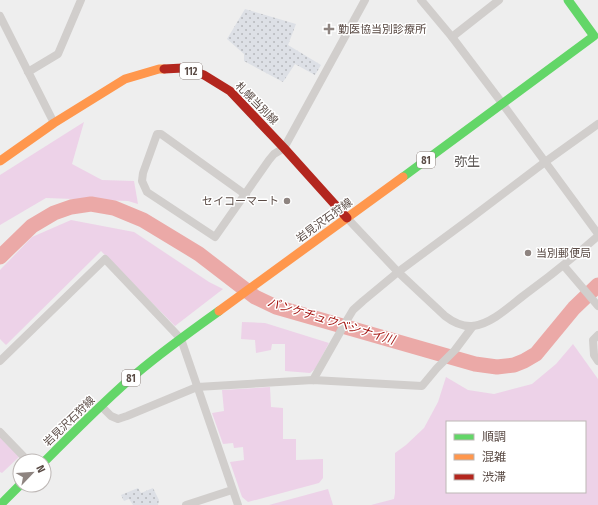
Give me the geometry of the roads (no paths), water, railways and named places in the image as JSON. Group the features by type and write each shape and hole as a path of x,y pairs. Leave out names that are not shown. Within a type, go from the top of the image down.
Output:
{"main road":[{"name":"岩見沢石狩線","path":"52,454 137,373 181,339 502,103 596,39 568,0"},
{"name":"札幌当別線","path":"0,161 54,123 125,79 158,69 183,68 204,75 230,91 347,218"},
{"path":"0,505 12,493"}],"street":[{"path":"28,72 58,54 81,0"},
{"path":"246,195 161,134 158,134 143,173 142,181 147,192 215,237 246,195 274,154 284,148 365,0"},
{"path":"347,218 398,272 445,316 453,322 461,325 473,326 479,325 495,317 564,266 598,235 502,103 452,37 421,0"},
{"path":"452,37 499,0"},
{"path":"0,16 54,123"},
{"path":"313,380 346,320 362,301 398,272 598,124"},
{"path":"0,361 105,258 181,339 238,505"},
{"path":"564,266 597,305"},
{"path":"101,406 112,416 118,419 197,386 313,380 422,386 455,350 473,326"},
{"path":"598,335 593,340 594,355 598,361"},
{"path":"0,432 20,453"},
{"path":"186,505 232,490"}],"waterway":[{"name":"パンケチュウベシナイ川","path":"0,257 32,226 54,213 71,207 91,204 114,208 143,220 199,254 255,297 276,307 475,364 497,367 514,365 536,354 574,308 598,285"}],"place":[{"name":"勤医協当別診療所","path":"329,29"},
{"name":"セイコーマート","path":"287,201"},
{"name":"当別郵便局","path":"528,253"}],"district":[{"name":"弥生","path":"467,161"}]}
